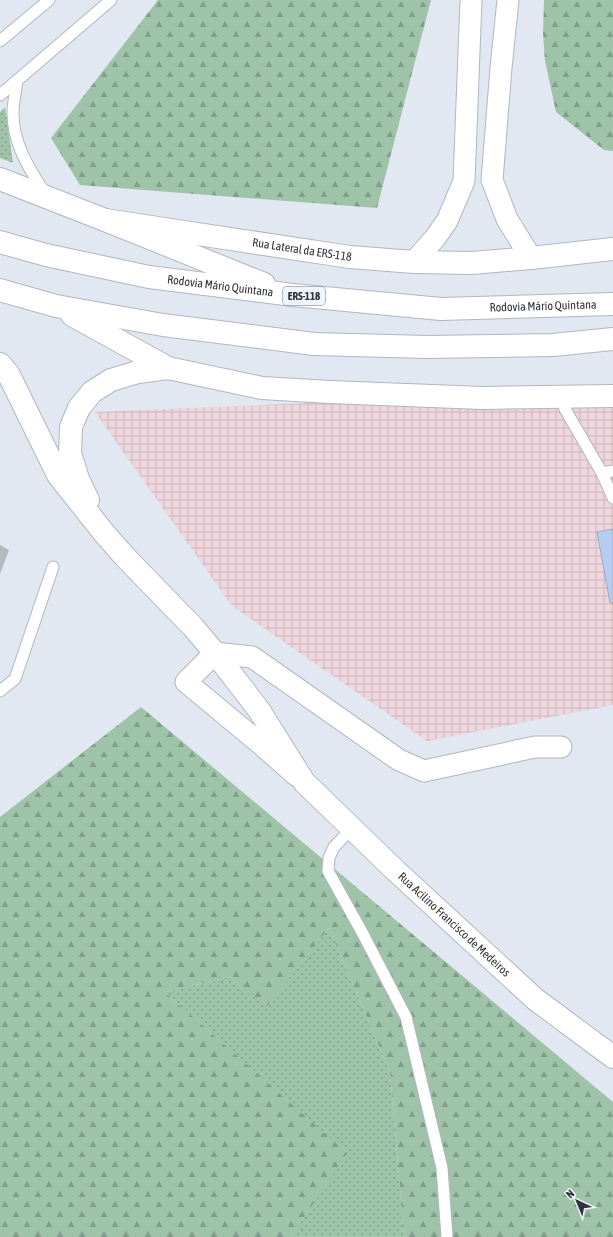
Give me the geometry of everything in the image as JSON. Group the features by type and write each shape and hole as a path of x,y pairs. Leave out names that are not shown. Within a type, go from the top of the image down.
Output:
{"main road":[{"name":"Rua Lateral da ERS-118","path":"0,179 105,220 350,257 414,262 472,263 613,249"},
{"path":"105,220 293,295"},
{"name":"Rodovia Mário Quintana","path":"0,242 46,255 149,277 293,295 440,309 613,304"},
{"path":"0,290 56,306 163,325 314,344 427,347 554,345 613,339"},
{"path":"56,306 168,368 262,388 482,398 613,396"},
{"path":"0,364 9,375 58,474 104,533"},
{"path":"104,533 78,479 70,453 71,427 79,408 92,392 112,380 138,372 168,368"},
{"name":"Rua Acilino Francisco de Medeiros","path":"104,533 215,653 259,710 304,782 396,871 535,999 613,1057"}],"street":[{"path":"414,262 436,238 447,221 464,181 471,0"},
{"path":"508,0 492,180 507,219 531,258"},
{"path":"304,782 186,682 215,653 252,657 399,760 424,771 534,747 561,747"}],"lane":[{"path":"0,41 49,0"},
{"path":"0,95 111,0"},
{"path":"17,80 13,113 16,139 27,166 48,197"},
{"path":"562,397 565,409 608,472 613,498"},
{"path":"0,692 14,679 53,567"},
{"path":"352,828 334,847 329,858 328,871 406,1017 442,1168 447,1237"}],"shaded area":[{"path":"613,387 613,705 427,741 232,606 95,412 571,392"}],"green space":[{"path":"158,0 431,0 377,208 80,185 51,138"},
{"path":"544,0 613,0 613,151 604,150 556,112 545,61 543,33"},
{"path":"5,107 13,163 0,158 0,112"},
{"path":"141,707 613,1102 613,1237 404,1237 390,1072 329,928 266,1007 229,977 165,992 347,1153 291,1237 0,1237 0,817"},
{"path":"329,928 390,1072 404,1237 291,1237 346,1153 165,992 229,977 266,1006"}],"building":[{"path":"613,529 613,603 610,603 597,532"}]}
